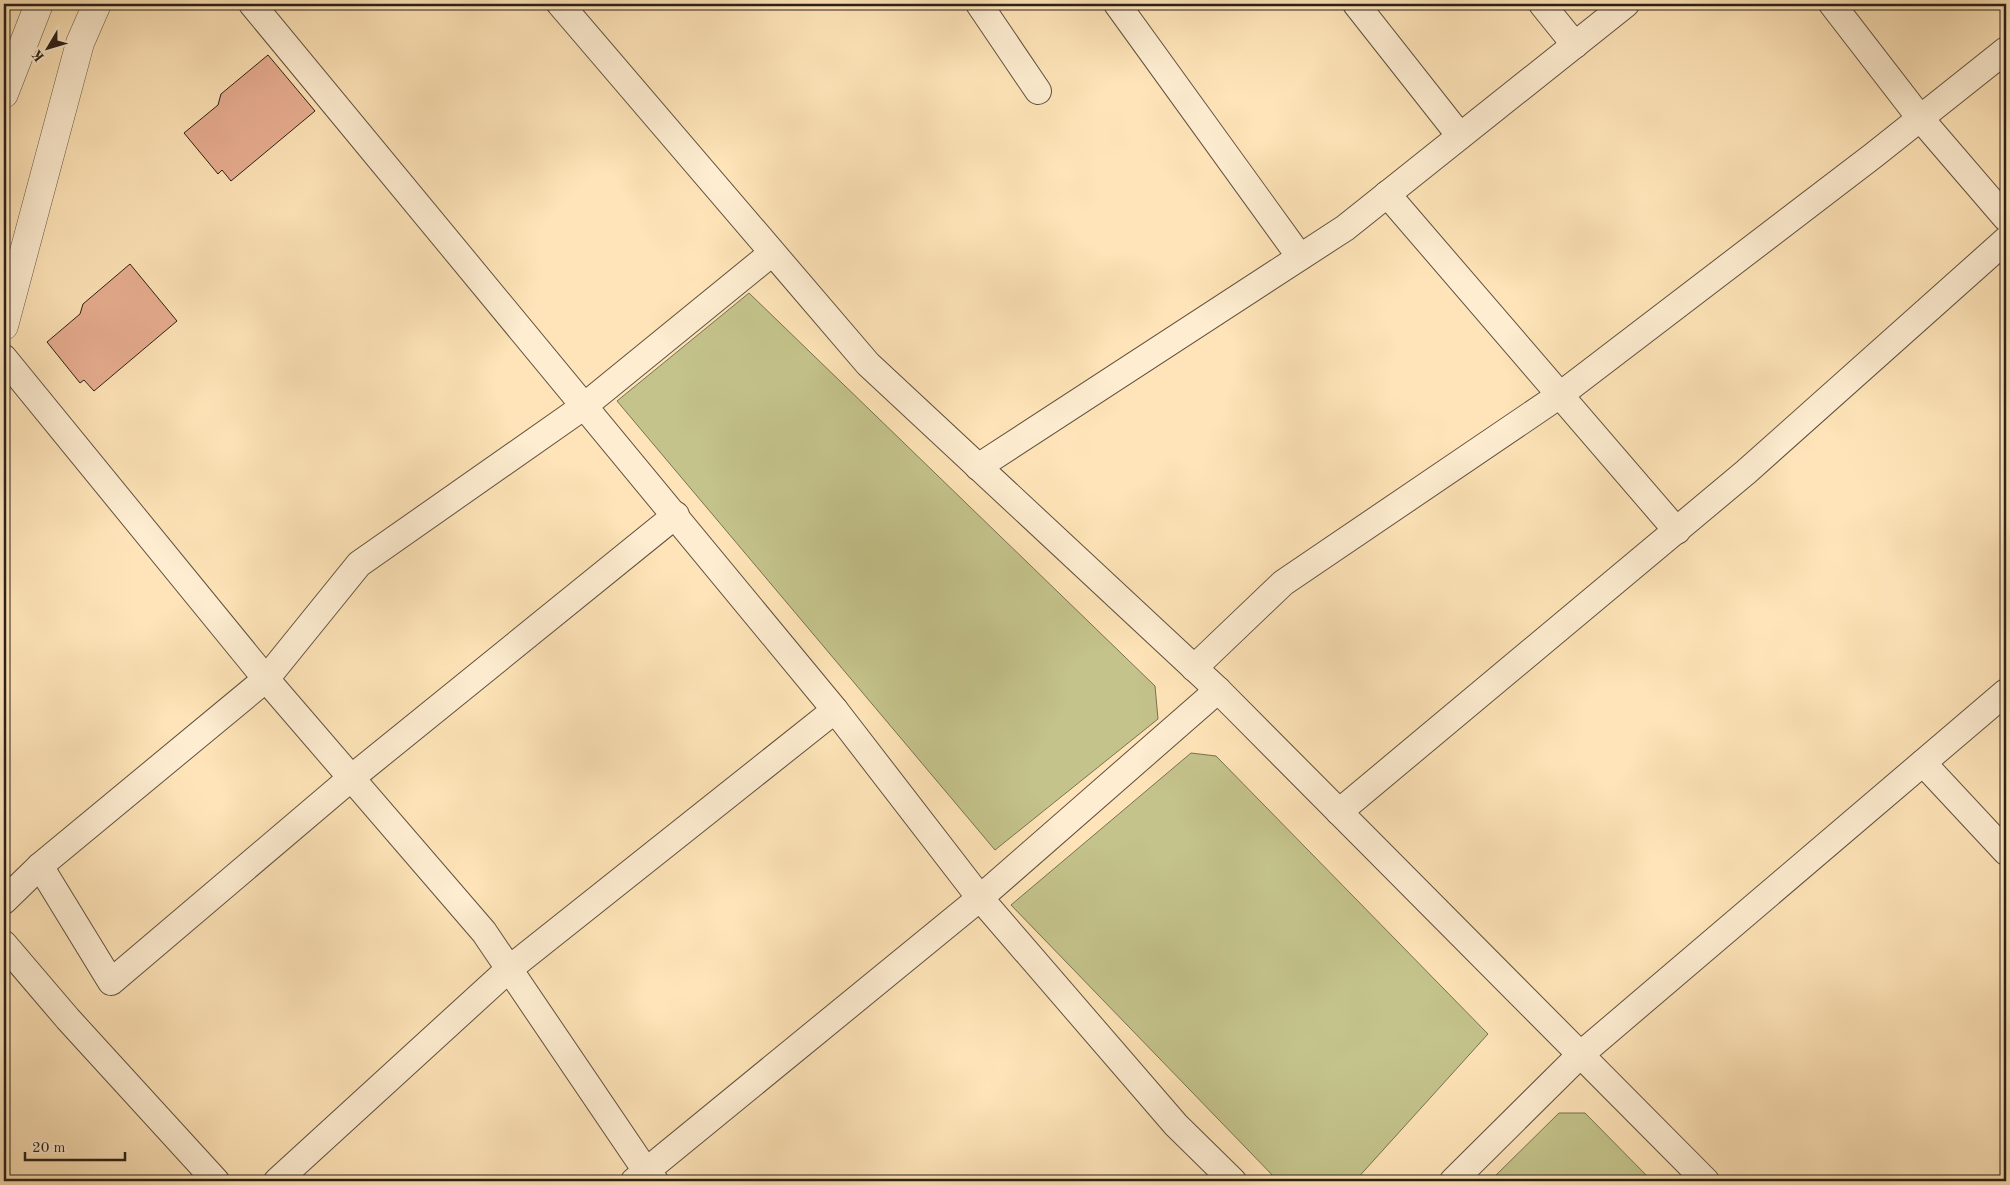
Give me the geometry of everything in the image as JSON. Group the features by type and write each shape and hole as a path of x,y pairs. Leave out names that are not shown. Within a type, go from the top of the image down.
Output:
{"street":[{"path":"4,94 39,4"},
{"path":"4,326 80,43 96,4"},
{"path":"252,4 583,407 676,515 836,710 980,898 1176,1125 1233,1181"},
{"path":"980,4 1038,91"},
{"path":"1117,4 1300,257"},
{"path":"1356,4 1460,136"},
{"path":"1542,4 1575,45"},
{"path":"978,467 1345,228 1626,4"},
{"path":"1832,4 1920,118 2006,218"},
{"path":"571,7 772,253 868,364 1218,690 1706,1181"},
{"path":"1194,668 1283,583 1560,395 2006,50"},
{"path":"1387,194 1677,531"},
{"path":"1340,812 1746,472 2006,240"},
{"path":"4,901 40,866 266,679 359,564 583,407 772,253"},
{"path":"4,358 266,679 484,932 645,1178 980,898 1218,690"},
{"path":"40,866 111,982 350,778 676,515"},
{"path":"1452,1181 1580,1055 2006,692"},
{"path":"277,1181 509,969 836,710"},
{"path":"1923,763 2006,852"},
{"path":"4,944 68,1019 216,1181"}],"shaded area":[{"path":"749,293 1155,686 1158,719 995,850 617,401"},
{"path":"1191,753 1216,756 1488,1034 1355,1181 1278,1181 1011,905"},
{"path":"1559,1113 1585,1113 1652,1181 1490,1181"}],"building":[{"path":"268,55 315,111 231,181 222,170 218,174 184,133 218,105 221,94"},
{"path":"130,264 177,321 94,391 84,380 80,383 47,342 80,314 83,304"}]}
